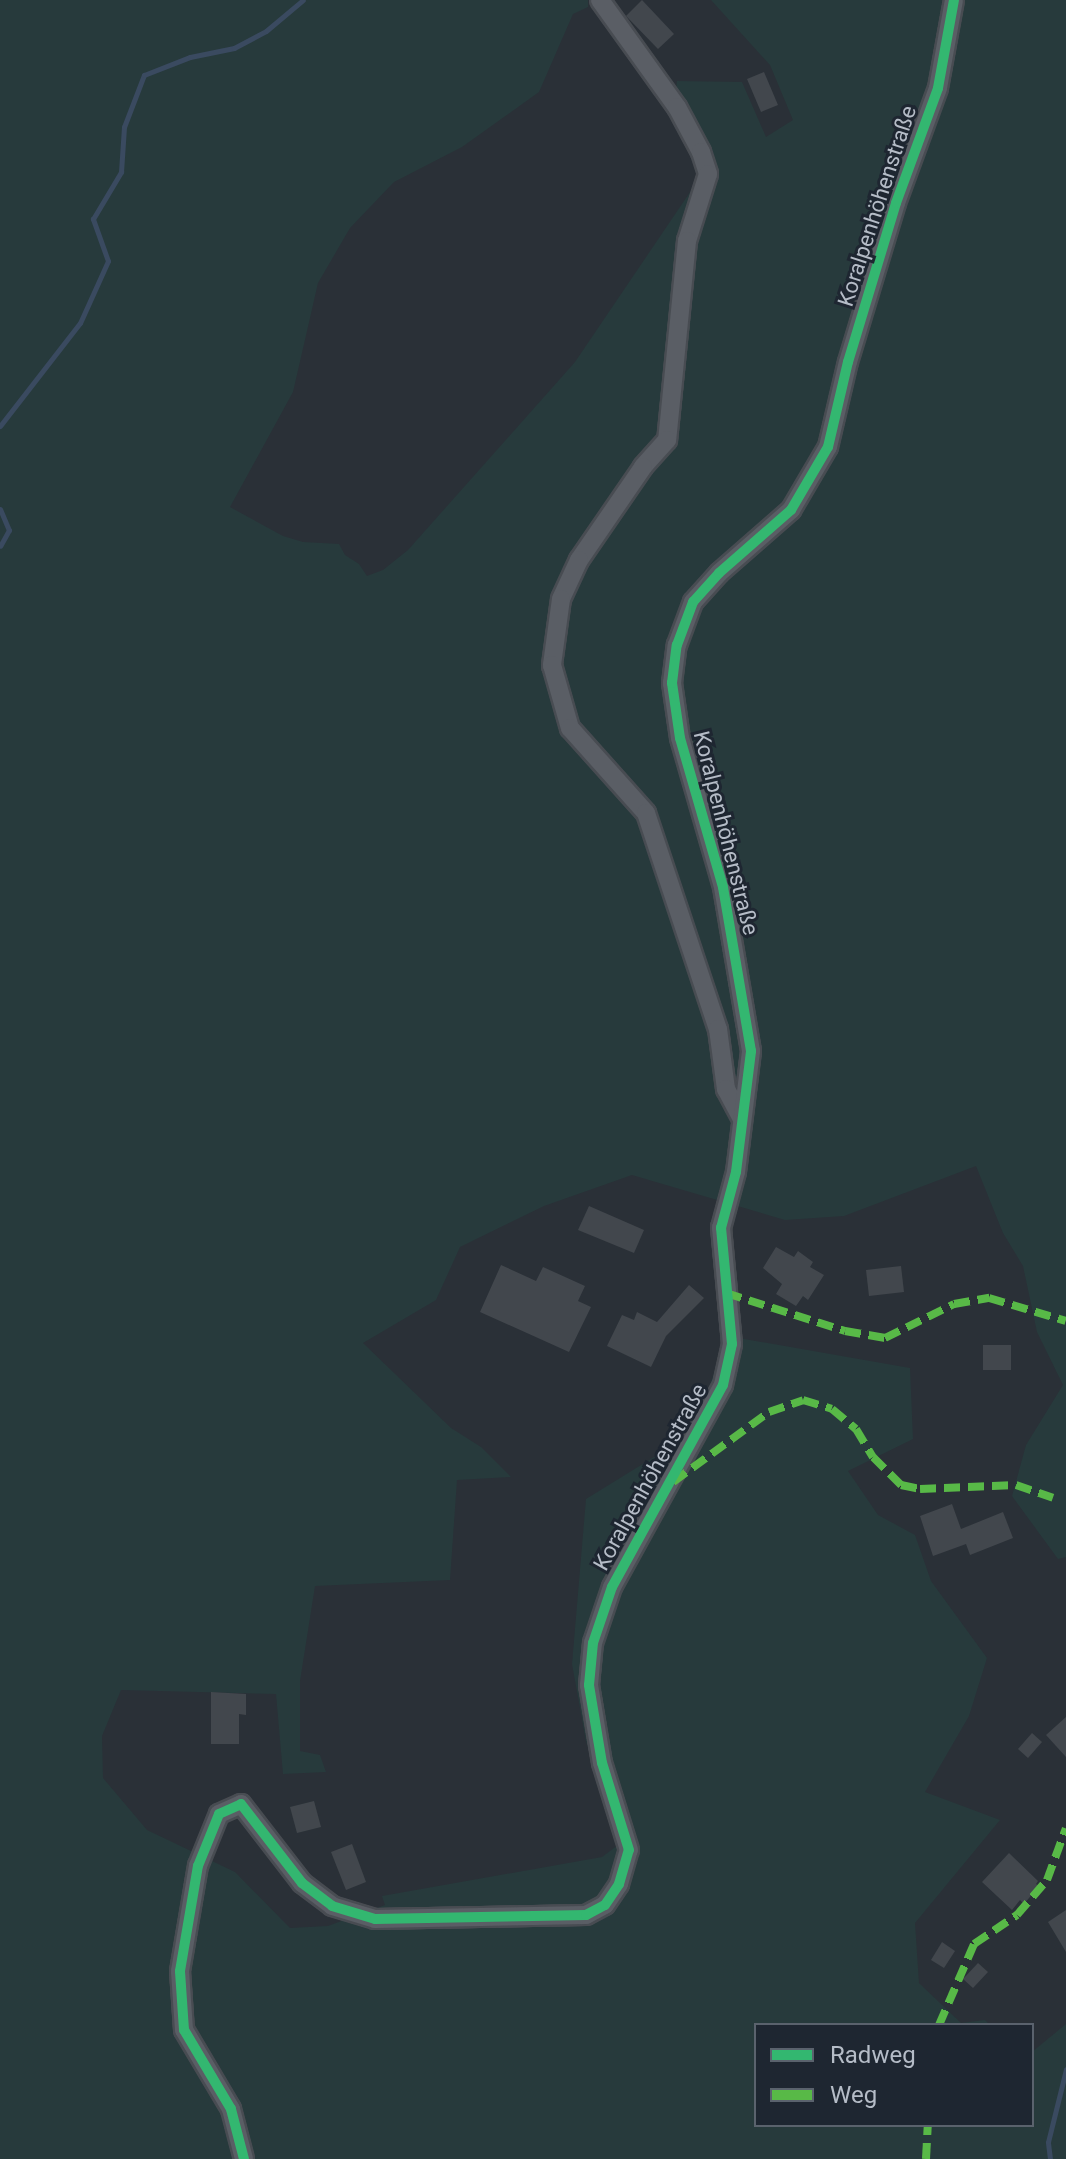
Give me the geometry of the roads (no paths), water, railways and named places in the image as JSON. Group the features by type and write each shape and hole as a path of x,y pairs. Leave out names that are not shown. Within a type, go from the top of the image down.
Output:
{"street":[{"path":"600,0 677,107 701,152 708,174 687,241 667,440 643,467 579,560 561,599 552,665 570,728 646,813 718,1029 726,1089 742,1119"},
{"name":"Koralpenhöhenstraße","path":"244,2159 231,2109 184,2030 180,1971 198,1866 219,1814 241,1804 302,1883 332,1906 375,1919 586,1915 605,1905 619,1884 629,1850 602,1763 591,1700 589,1685 593,1643 612,1587 723,1385 732,1344 721,1228 736,1172 751,1051 723,887 680,738 672,683 677,645 693,602 719,573 791,510 828,447 848,362 887,232 938,88 954,0"}],"waterway":[{"path":"0,426 80,323 108,261 93,219 121,172 124,127 144,75 190,57 234,48 266,31 303,0"},
{"path":"0,509 9,530 0,546"},
{"path":"1050,2159 1048,2142 1066,2069"}]}
